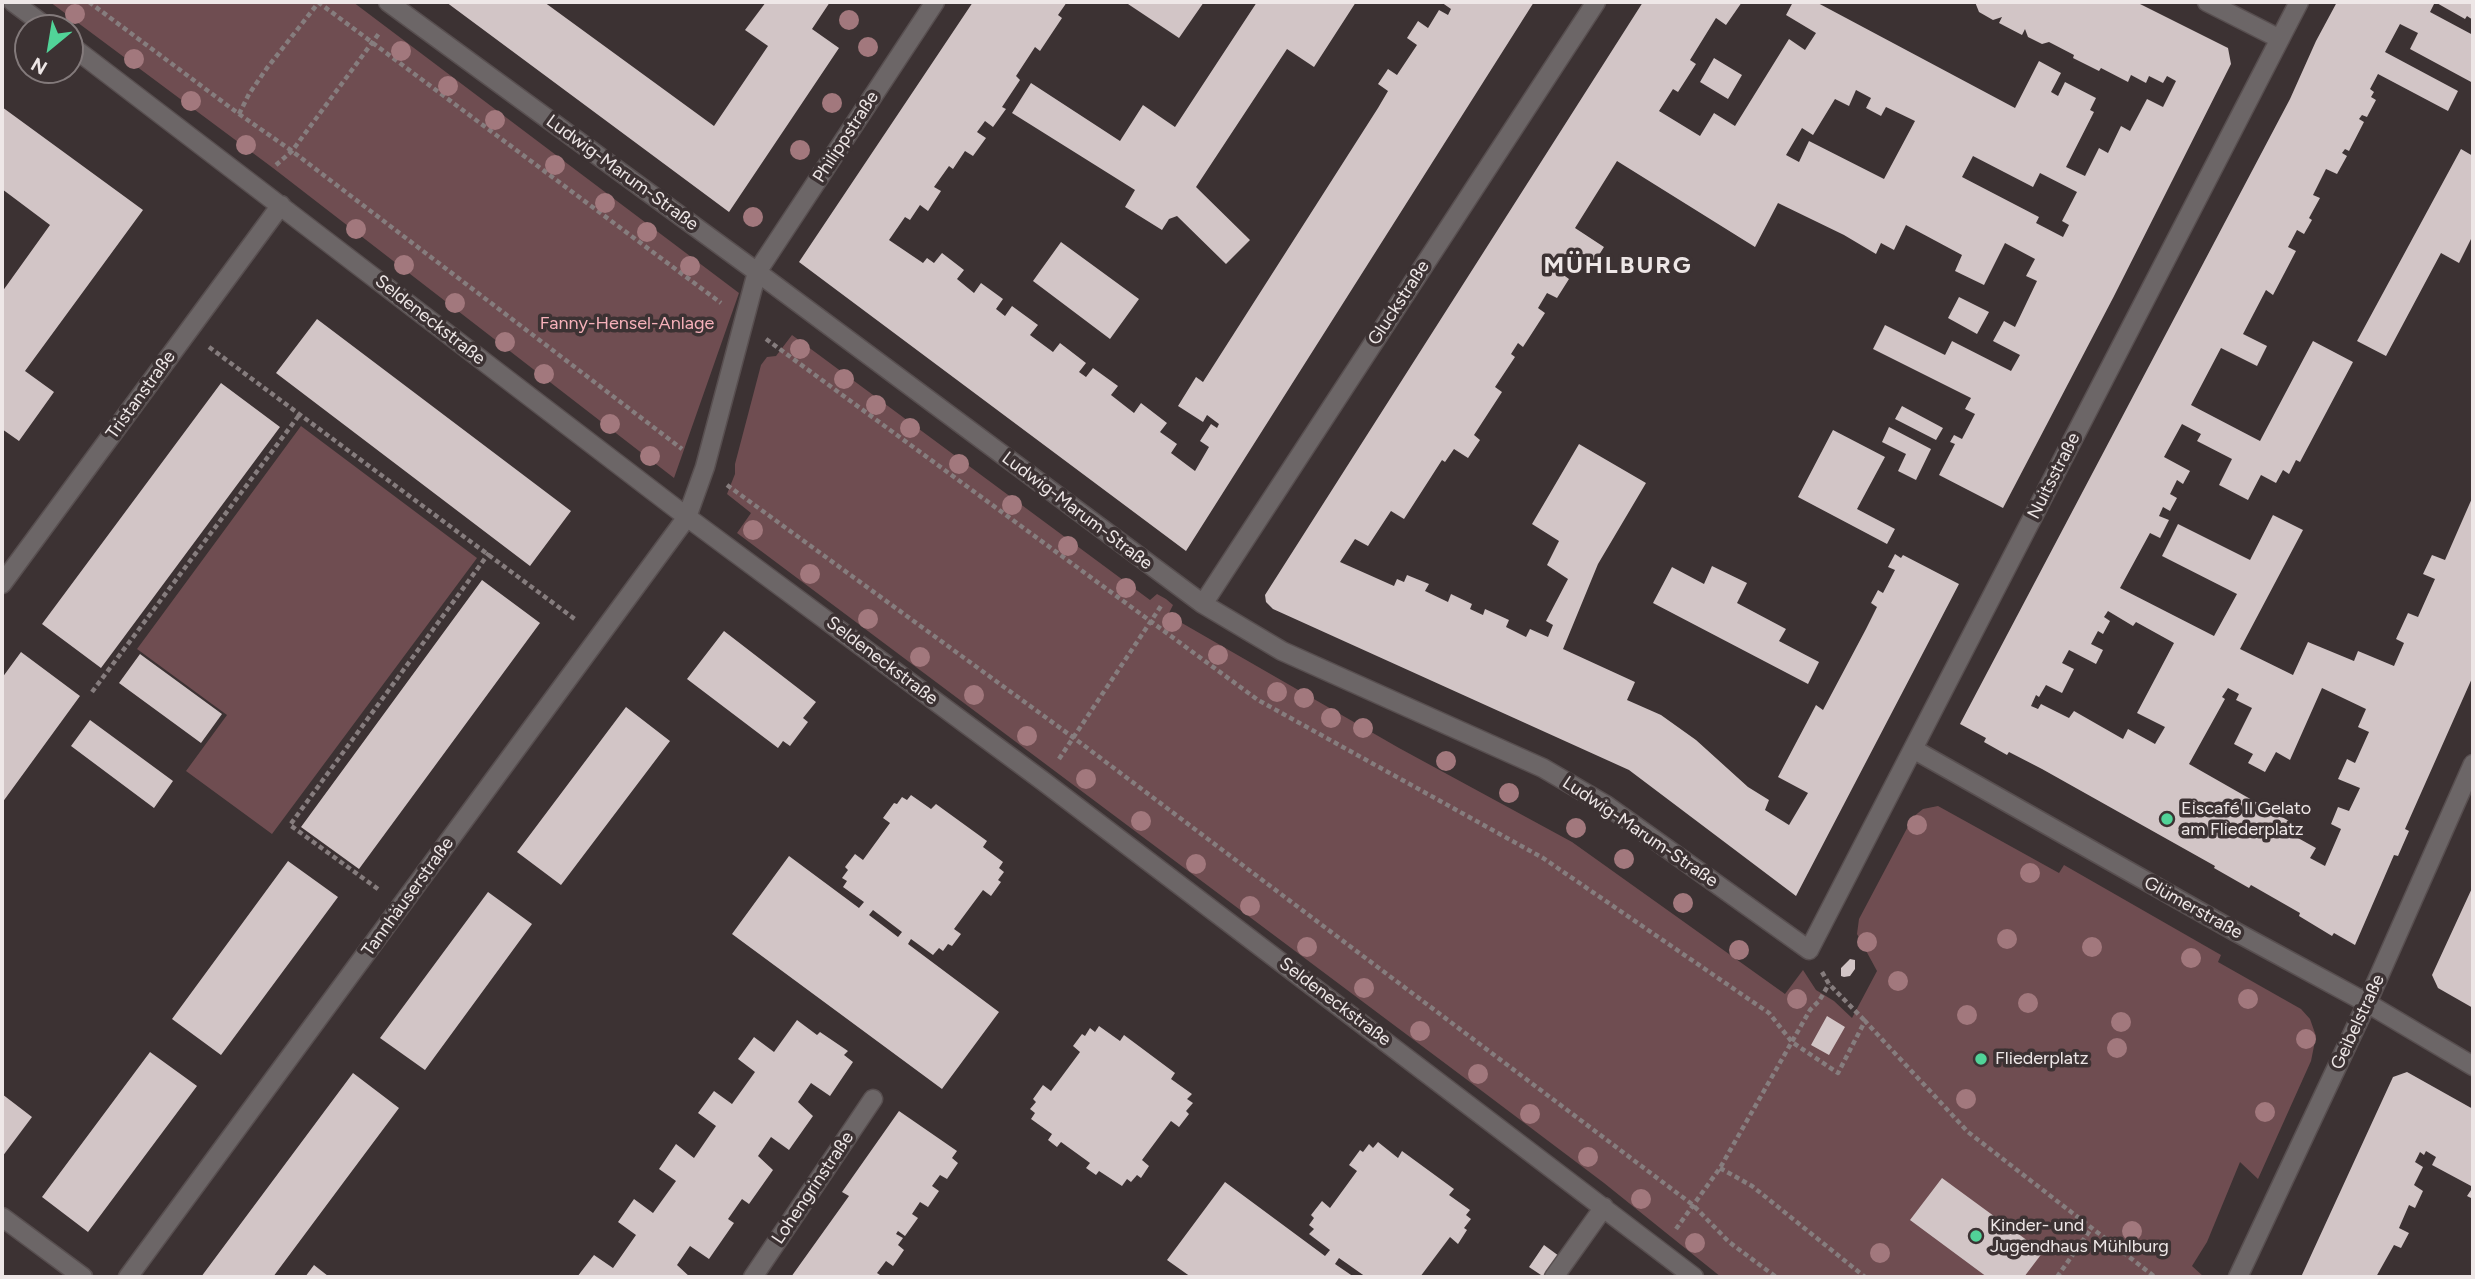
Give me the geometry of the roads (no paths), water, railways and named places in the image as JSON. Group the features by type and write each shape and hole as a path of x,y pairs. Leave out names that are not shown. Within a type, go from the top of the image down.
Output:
{"street":[{"path":"13,2 29,14"},
{"name":"Philippstraße","path":"705,467 757,272 935,2"},
{"name":"Gluckstraße","path":"1203,604 1596,2"},
{"path":"2207,2 2280,40"},
{"name":"Nuitsstraße","path":"1809,950 2299,2"},
{"name":"Ludwig-Marum-Straße","path":"393,5 1203,604 1282,651 1543,768 1606,805 1809,950"},
{"name":"Seldeneckstraße","path":"84,56 687,517 1043,781 1694,1277"},
{"name":"Tristanstraße","path":"2,584 281,205"},
{"name":"Tannhäuserstraße","path":"128,1277 687,517 705,467"},
{"name":"Glümerstraße","path":"1913,749 2367,1003 2473,1066"},
{"name":"Geibelstraße","path":"2238,1277 2367,1003 2473,764"},
{"name":"Lohengrinstraße","path":"753,1277 873,1099"},
{"path":"1554,1277 1604,1207"},
{"path":"2,1217 83,1277"}],"place":[{"name":"Eiscafé Il Gelato am Fliederplatz","path":"2167,819"},
{"name":"Fliederplatz","path":"1981,1059"},
{"name":"Kinder- und Jugendhaus Mühlburg","path":"1976,1236"}],"district":[{"name":"MÜHLBURG","path":"1618,266"}],"park label":[{"name":"Fanny-Hensel-Anlage","path":"627,324"}]}
